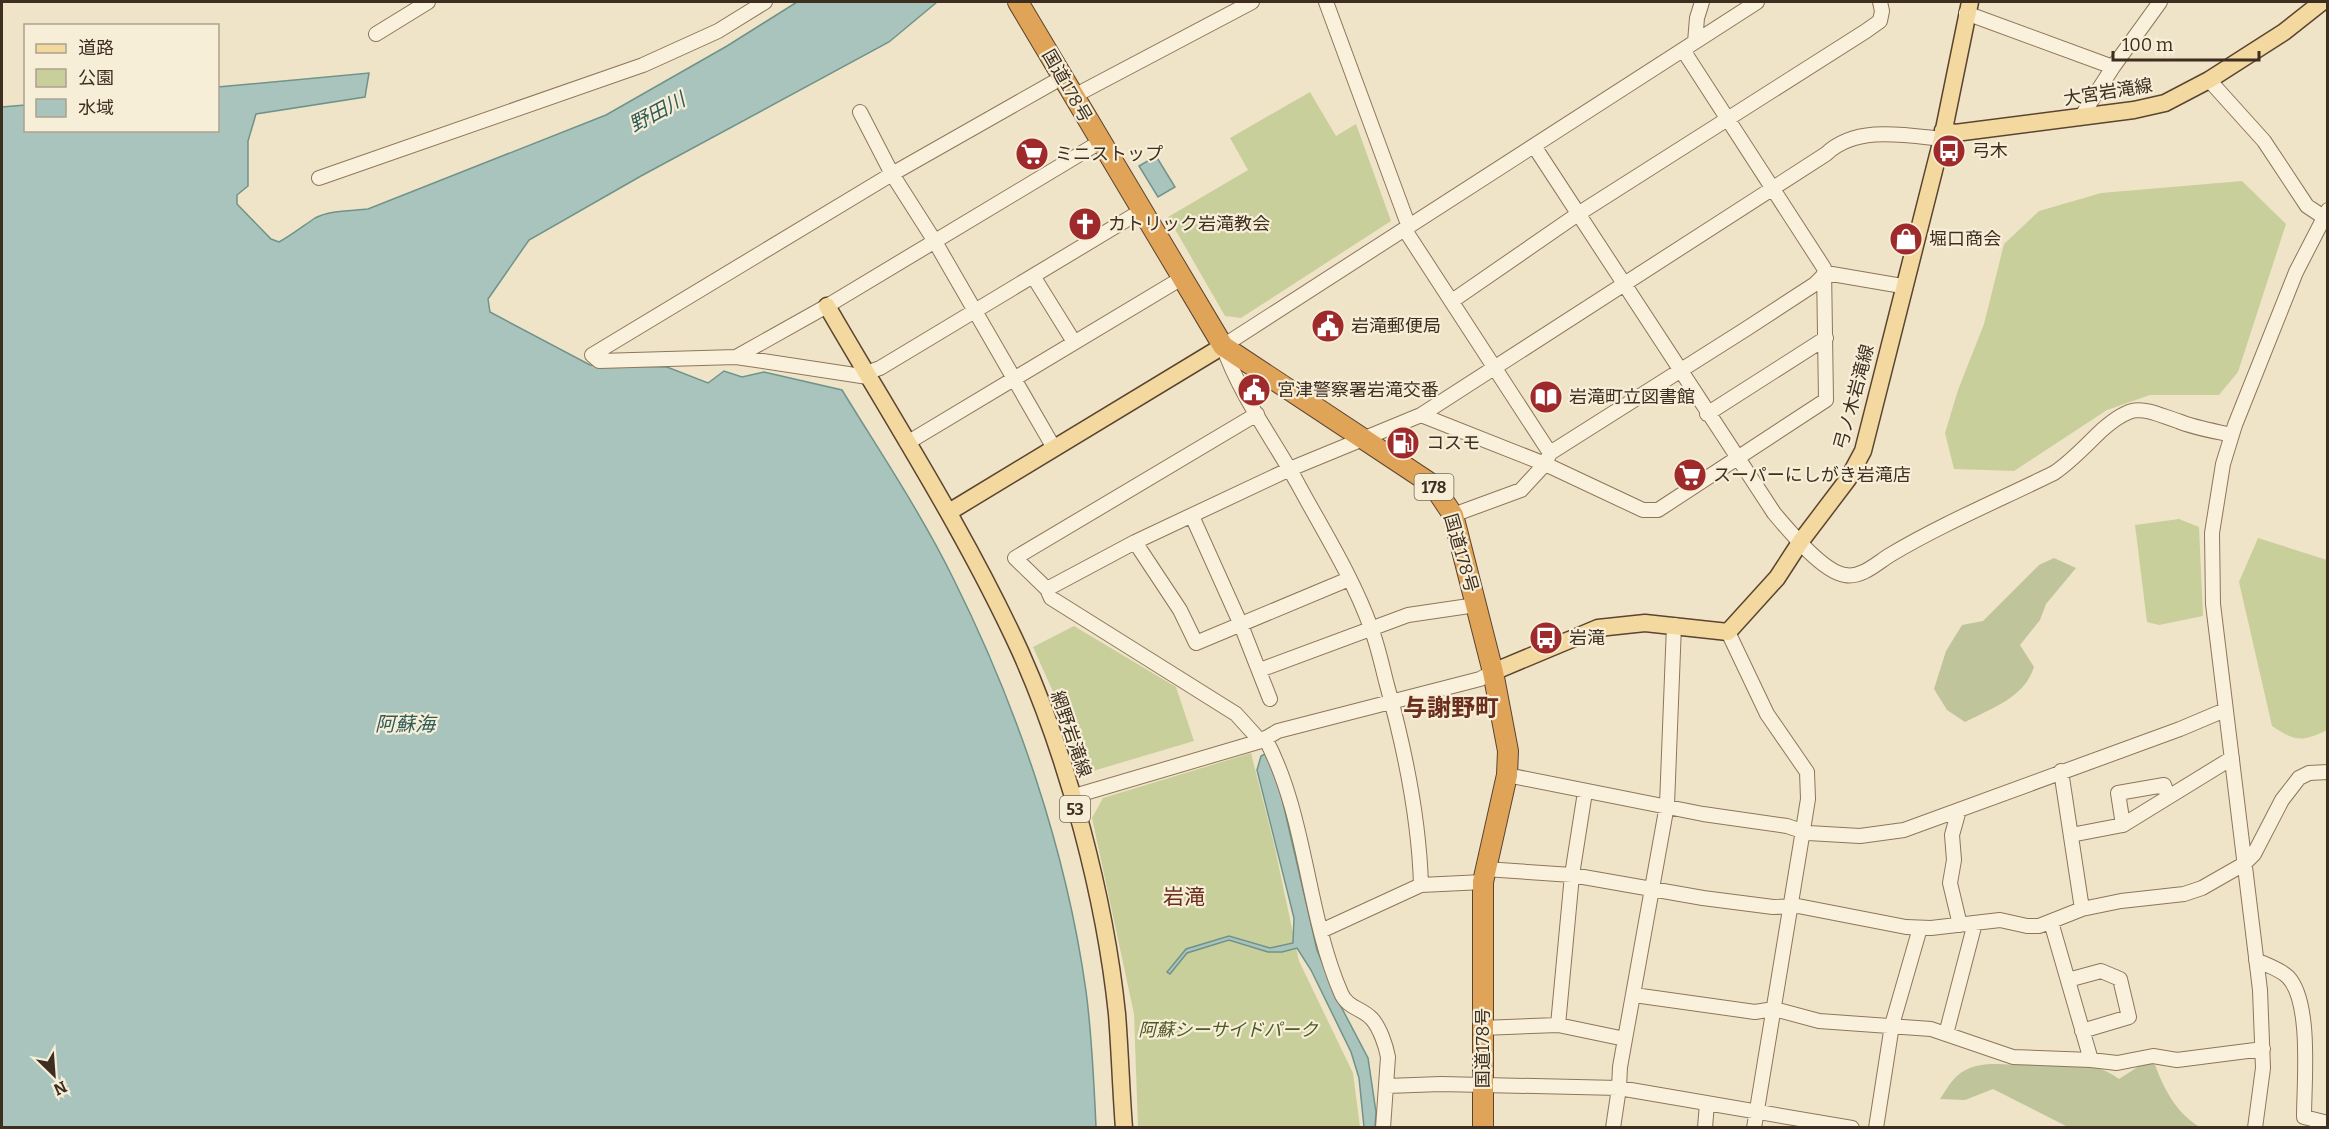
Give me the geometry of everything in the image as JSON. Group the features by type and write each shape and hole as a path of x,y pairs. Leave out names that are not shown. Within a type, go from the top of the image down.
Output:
{"highway":[{"name":"国道178号","path":"1018,2 1223,346 1432,485 1453,514 1493,672 1508,751 1507,775 1484,875 1483,1128"}],"main road":[{"name":"大宮岩滝線","path":"1943,134 2081,117 2165,103 2209,80 2284,32 2322,2"},
{"name":"弓ノ木岩滝線","path":"1728,632 1777,578 1801,541 1848,479 1863,451 1902,286 1943,134 1968,7"},
{"name":"網野岩滝線","path":"827,306 949,512 1020,652 1071,797 1098,902 1117,1013 1124,1128"},
{"path":"949,512 1223,346"},
{"path":"1493,672 1598,628 1645,623 1728,632"}],"street":[{"path":"376,34 428,2"},
{"path":"319,177 643,65 718,30 765,2"},
{"path":"1074,96 1252,2"},
{"path":"1326,2 1407,229 1495,368 1548,458"},
{"path":"1421,415 1548,458 1643,510 1658,510 1826,400 1826,273 1729,120 1689,46 1702,2"},
{"path":"1421,885 1420,840 1415,808 1392,702 1371,628 1349,579 1290,469 1231,370 1223,346 1757,2"},
{"path":"1452,301 1578,214 1729,120 1880,21 1880,2"},
{"path":"2081,117 2113,67 2160,2"},
{"path":"1968,7 2113,67"},
{"path":"1063,77 892,174 592,355 599,361 736,357 867,375 1141,211"},
{"path":"2209,80 2264,141 2307,206 2325,213 2296,272 2232,435 2216,500 2212,549 2214,604 2256,960 2263,1049 2262,1090 2256,1128"},
{"path":"860,112 892,174 934,240 1054,448"},
{"path":"1047,589 1136,542 1290,469 1421,415 1826,154 1836,144 1877,133 1943,134"},
{"path":"736,357 827,306 1100,142"},
{"path":"1534,146 1678,365 1736,459 1774,513 1817,559 1834,572 1847,576 1861,574 1904,547 2054,473 2067,464 2119,416 2135,410 2150,410 2178,422 2232,435"},
{"path":"1826,273 1902,286"},
{"path":"1453,514 1521,490 1548,458 1815,284 1826,273"},
{"path":"1033,276 1074,342"},
{"path":"907,442 1182,278"},
{"path":"1707,414 1826,338"},
{"path":"1257,414 1015,558 1047,589 1051,598 1236,714 1261,740 1282,777 1329,966 1345,1002 1372,1019 1386,1047 1387,1086 1383,1128"},
{"path":"1192,516 1241,625 1270,699"},
{"path":"1136,542 1180,610 1196,643 1349,579"},
{"path":"1260,670 1408,615 1476,605"},
{"path":"1613,1128 1625,1039 1667,805 1674,626"},
{"path":"1728,632 1767,714 1807,772 1808,799 1754,1128"},
{"path":"1071,797 1261,740 1278,731 1480,679 1493,672"},
{"path":"1507,775 1585,792 1667,805 1703,814 1803,830 1808,833 1860,836 1904,830 2180,729 2225,710"},
{"path":"2071,835 2123,825 2232,758"},
{"path":"2061,771 2082,909"},
{"path":"1321,931 1421,885 1484,875 1572,875 1703,898 1773,908 1791,907 1920,928 2000,920 2027,927 2051,922 2082,909 2121,901 2184,894 2202,888 2244,864 2254,854 2290,787 2309,773 2328,772"},
{"path":"2123,825 2118,793 2164,785 2168,797"},
{"path":"1558,1025 1572,875 1585,792"},
{"path":"1959,810 1952,835 1954,860 1950,883 1960,925"},
{"path":"2051,922 2091,1060"},
{"path":"1947,1034 1975,923"},
{"path":"1876,1128 1892,1025 1920,928"},
{"path":"2256,960 2286,975 2297,991 2302,1010 2304,1117 2328,1123"},
{"path":"2068,981 2101,971 2120,979 2129,1017 2082,1031"},
{"path":"1634,995 1755,1012 1774,1010 1819,1021 1892,1025 1947,1034 2013,1057 2117,1063 2153,1056 2177,1060 2263,1049"},
{"path":"1482,1028 1558,1025 1625,1039"},
{"path":"1387,1086 1620,1088 1735,1110 1756,1111 1852,1128"},
{"path":"1705,1128 1707,1103"}],"green space":[{"path":"1310,92 1336,136 1356,124 1391,221 1241,318 1225,316 1168,217 1248,170 1230,138"},
{"path":"2242,181 2286,224 2238,372 2219,395 2150,395 2107,410 2014,471 1954,469 1945,433 1958,390 1984,324 2004,244 2039,211 2101,193"},
{"path":"2179,519 2199,527 2203,616 2159,625 2147,622 2135,525"},
{"path":"2258,538 2327,560 2327,730 2311,737 2293,737 2272,726 2239,582"},
{"path":"2054,558 2076,568 2046,604 2040,620 2020,645 2034,667 2029,678 2023,687 2006,701 1965,722 1947,710 1934,689 1946,651 1962,625 1983,621 2039,565"},
{"path":"1074,626 1176,687 1194,741 1093,771 1079,765 1062,712 1033,647"},
{"name":"阿蘇シーサイドパーク","path":"1251,753 1274,844 1299,961 1353,1073 1360,1127 1138,1127 1134,1014 1092,818 1103,798"},
{"path":"2147,1061 2155,1065 2167,1092 2178,1108 2200,1127 2068,1127 1993,1089 1965,1100 1940,1099 1957,1076 1965,1070 1982,1065 2076,1064 2098,1068 2119,1079"}],"water":[{"name":"阿蘇海","path":"797,2 937,2 889,42 641,176 529,240 488,299 490,312 590,365 667,367 708,383 724,371 742,377 764,372 842,390 914,506 953,578 998,677 1036,779 1066,885 1077,938 1090,1025 1096,1127 2,1128 2,107 24,105 24,132 219,132 219,87 369,73 365,97 256,114 248,141 248,186 237,195 237,204 271,239 279,242 321,215 368,209 606,115 727,46"},
{"path":"1156,156 1175,187 1158,197 1139,166"},
{"path":"1267,753 1277,777 1317,950 1337,999 1368,1058 1376,1112 1375,1127 1364,1127 1359,1078 1351,1052 1311,970 1297,948 1282,952 1268,952 1229,940 1187,953 1170,974 1167,972 1186,949 1229,936 1270,948 1293,943 1294,918 1257,770 1261,756"}],"place":[{"name":"弓木","path":"1949,151"},
{"name":"ミニストップ","path":"1032,154"},
{"name":"カトリック岩滝教会","path":"1085,224"},
{"name":"堀口商会","path":"1906,239"},
{"name":"岩滝郵便局","path":"1328,326"},
{"name":"宮津警察署岩滝交番","path":"1254,390"},
{"name":"岩滝町立図書館","path":"1546,397"},
{"name":"コスモ","path":"1403,443"},
{"name":"スーパーにしがき岩滝店","path":"1690,475"},
{"name":"岩滝","path":"1546,638"}],"district":[{"name":"与謝野町","path":"1451,708"},
{"name":"岩滝","path":"1184,897"}],"water label":[{"name":"野田川","path":"657,112"}]}
